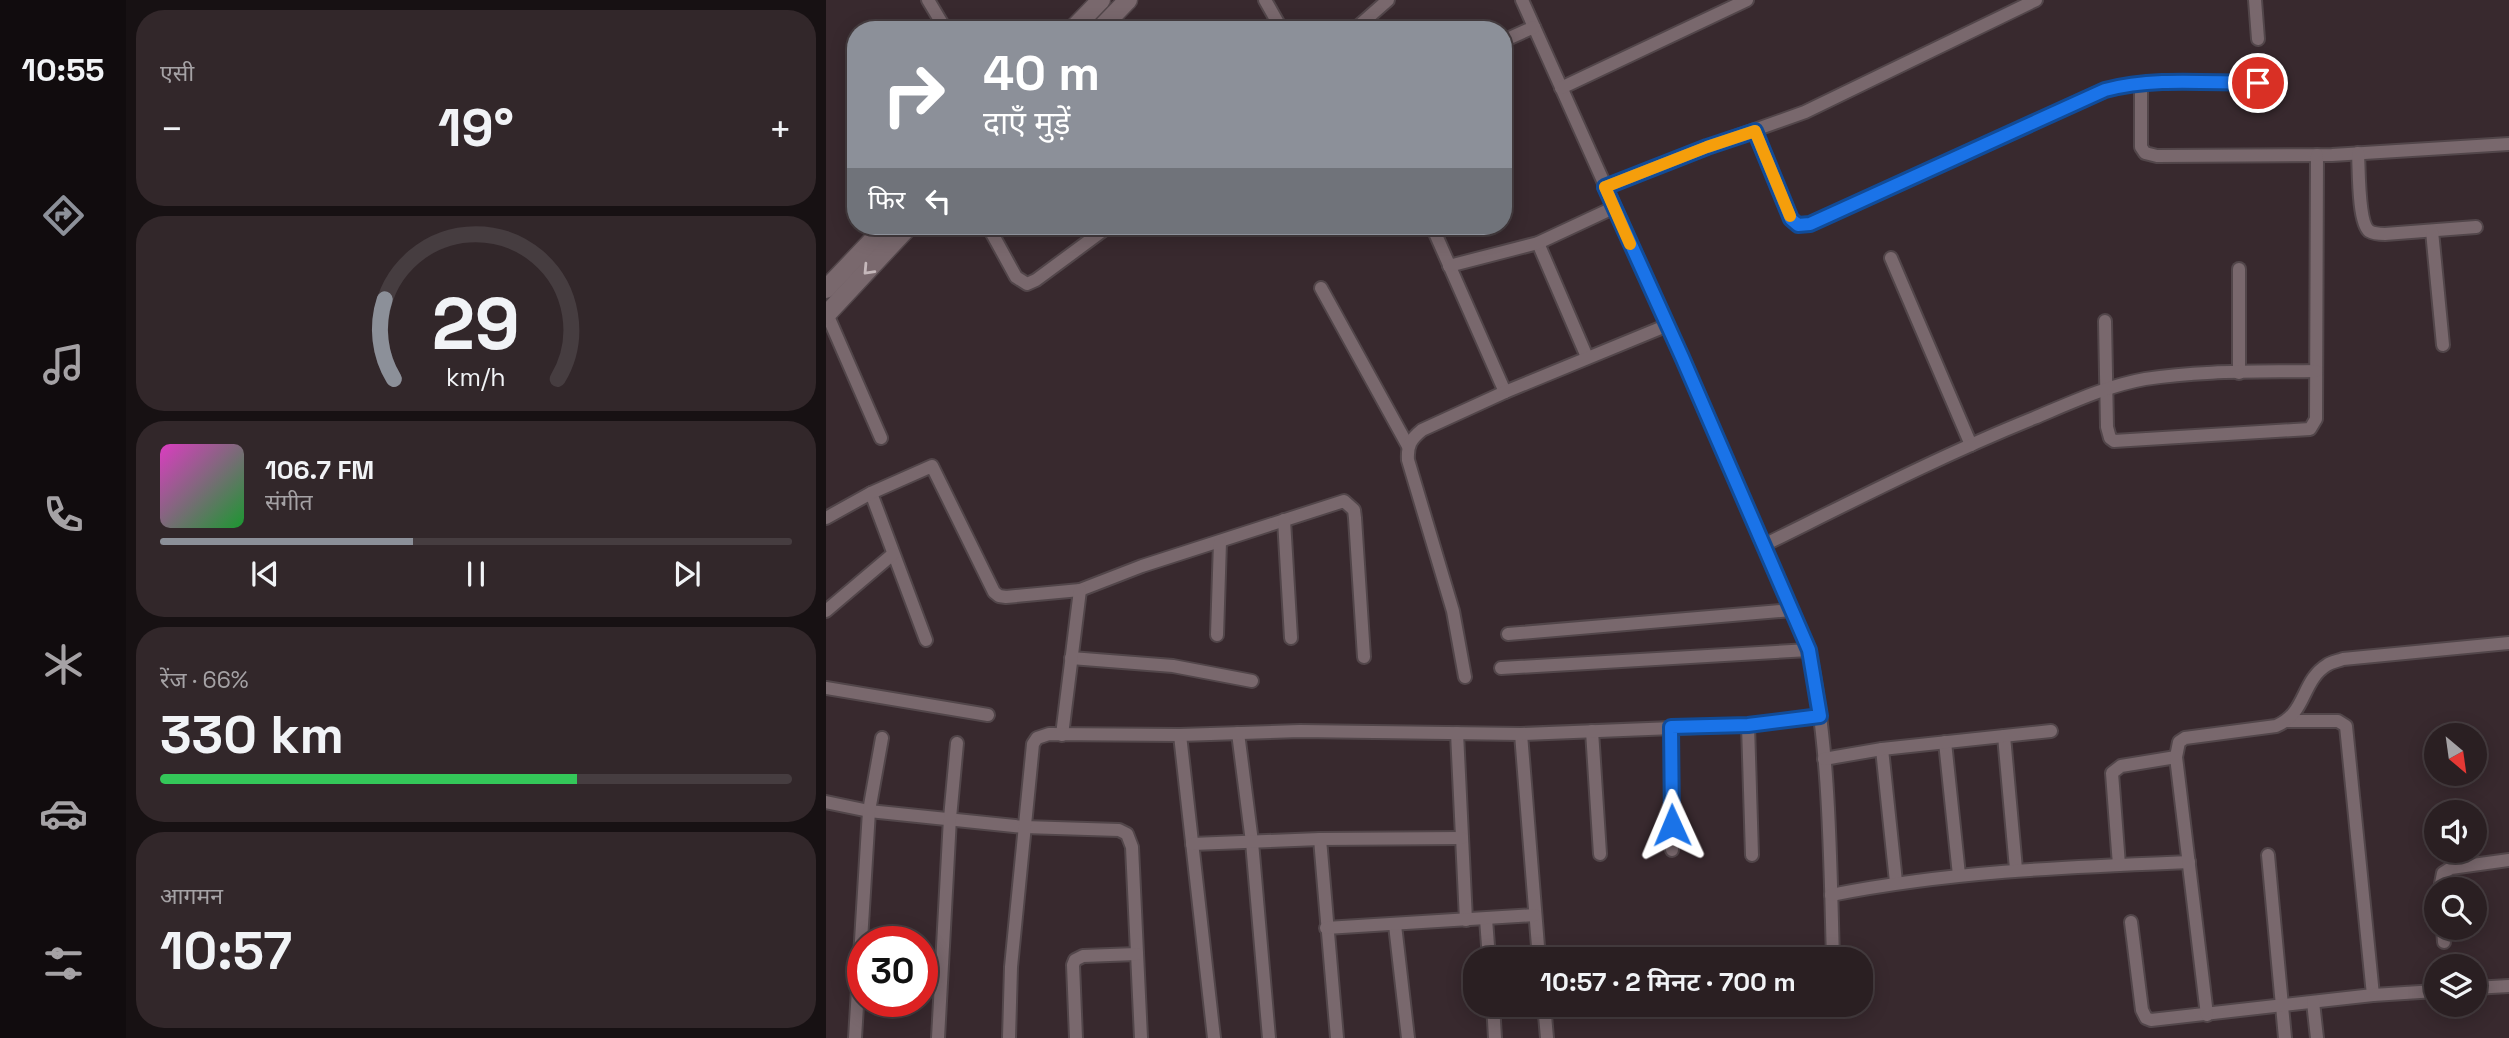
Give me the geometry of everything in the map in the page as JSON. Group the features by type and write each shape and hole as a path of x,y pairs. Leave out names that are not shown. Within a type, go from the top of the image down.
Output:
{"main road":[{"path":"1081,21 1101,0"},
{"path":"1108,21 1128,0"},
{"path":"826,289 877,235"},
{"path":"826,315 901,235"}],"street":[{"path":"928,0 941,21"},
{"path":"1265,0 1277,21"},
{"path":"1364,21 1388,0"},
{"path":"1521,0 1668,325 1809,650 1824,760 1833,947"},
{"path":"1561,88 1747,0"},
{"path":"1605,187 1839,97 2036,0"},
{"path":"2255,0 2258,39"},
{"path":"1512,37 1534,27"},
{"path":"1755,131 1791,219 1798,225 1810,224 2105,90 2141,83 2258,83"},
{"path":"2141,83 2141,147 2145,153 2157,156 2318,155 2509,144"},
{"path":"2358,153 2362,217 2366,228 2372,233 2476,227"},
{"path":"2105,321 2108,433 2109,438 2114,441 2305,431 2315,424 2318,155"},
{"path":"1449,266 1538,243 1614,208"},
{"path":"2432,231 2443,345"},
{"path":"993,235 1016,277 1027,284 1037,280 1097,235"},
{"path":"1436,235 1505,392"},
{"path":"1538,243 1587,357"},
{"path":"1891,258 1971,445"},
{"path":"2239,269 2239,373"},
{"path":"1321,288 1408,446"},
{"path":"826,315 881,438"},
{"path":"1465,677 1458,629 1408,460 1411,439 1422,430 1505,392 1668,325"},
{"path":"1764,545 1924,465 2106,389 2144,380 2195,373 2316,371"},
{"path":"826,519 871,493 932,466 994,592 1006,597 1080,590 1142,566 1338,502 1349,504 1354,510 1364,657"},
{"path":"871,493 926,640"},
{"path":"1284,520 1291,638"},
{"path":"1217,635 1220,542"},
{"path":"826,611 893,554"},
{"path":"1062,735 1080,590"},
{"path":"1508,634 1792,610"},
{"path":"2288,721 2297,710 2310,683 2327,665 2343,659 2509,643"},
{"path":"1501,668 1809,650"},
{"path":"1071,658 1173,666 1252,681"},
{"path":"826,688 988,715"},
{"path":"1009,1038 1012,967 1033,744 1042,736 1238,733 1521,734 1748,725 1820,716"},
{"path":"2207,1015 2176,757 2179,742 2185,738 2276,726 2288,721 2339,721 2346,726 2374,995"},
{"path":"1748,725 1752,855"},
{"path":"1671,727 1672,850"},
{"path":"1824,760 1882,748 2051,731"},
{"path":"1592,732 1600,854"},
{"path":"1238,733 1252,842 1269,1038"},
{"path":"1457,733 1465,920"},
{"path":"1521,734 1538,947"},
{"path":"1180,735 1214,1038"},
{"path":"2004,736 2016,869"},
{"path":"855,1038 869,810 882,738"},
{"path":"1945,742 1959,875"},
{"path":"938,1038 950,818 957,743"},
{"path":"1882,748 1896,883"},
{"path":"2119,865 2112,773 2121,766 2176,757"},
{"path":"826,802 869,810 1024,827 1119,830 1126,834 1132,847 1141,1038"},
{"path":"1192,844 1320,839 1462,838"},
{"path":"1320,839 1337,1038"},
{"path":"2268,855 2285,1038"},
{"path":"2442,877 2443,873 2451,868 2509,860"},
{"path":"1831,895 1896,883 2016,869 2189,862"},
{"path":"1326,928 1535,915"},
{"path":"1486,919 1488,947"},
{"path":"2131,922 2142,1010 2146,1018 2151,1020 2424,992"},
{"path":"1395,925 1408,1038"},
{"path":"1076,1038 1075,960 1083,956 1137,954"},
{"path":"2487,988 2509,986"},
{"path":"2313,1002 2317,1038"},
{"path":"1494,1017 1495,1038"},
{"path":"1545,1017 1547,1038"}],"slow traffic":[{"path":"1630,244 1605,187 1755,131 1790,216"}],"route":[{"path":"1672,825 1671,727 1748,725 1820,716 1809,650 1605,187 1755,131 1791,219 1798,225 1810,224 2105,90 2125,84 2150,82 2258,83"}]}
